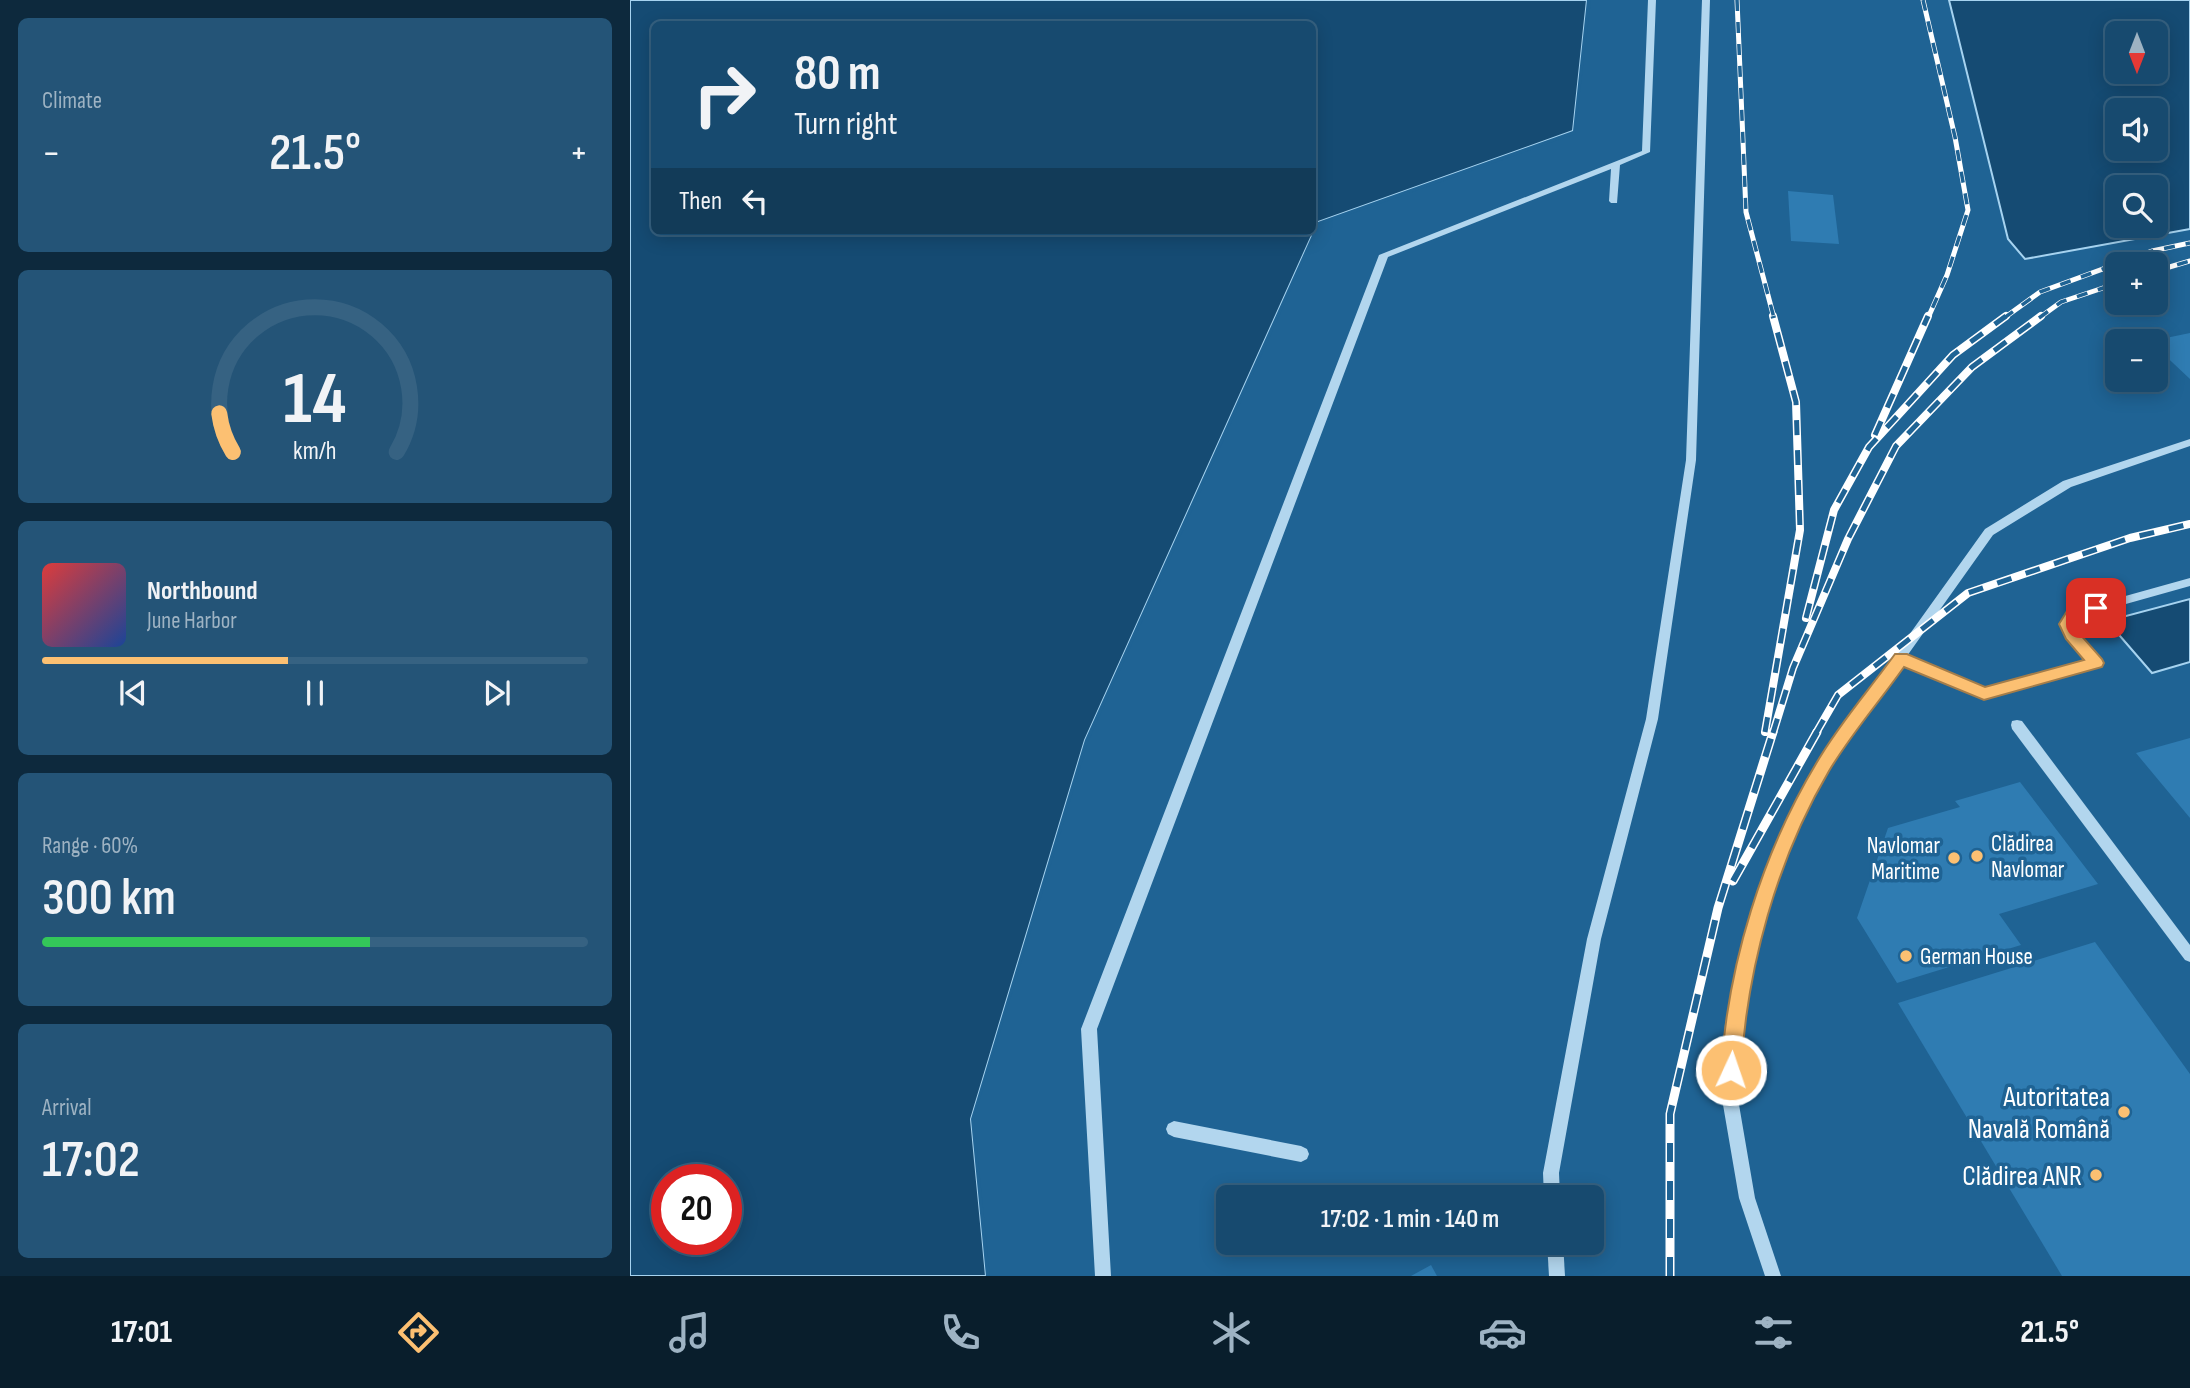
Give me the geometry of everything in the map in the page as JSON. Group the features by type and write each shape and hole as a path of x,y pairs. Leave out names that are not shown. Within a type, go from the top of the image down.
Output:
{"lane":[{"path":"1103,1276 1089,1029 1384,255 1646,152 1652,0"},
{"path":"1551,1185 1550,1173 1594,939 1652,719 1691,460 1706,0"},
{"path":"1614,201 1616,163"},
{"path":"1773,1276 1747,1198 1729,1093 1734,1024 1755,931 1782,847 1823,766 1989,532 2067,484 2190,442"},
{"path":"1901,659 1984,693 1996,690 2096,663 2071,635 2067,624 2072,615 2190,582"},
{"path":"2017,725 2190,956"},
{"path":"1174,1129 1301,1154"},
{"path":"1556,1255 1557,1276"}],"water":[{"path":"630,0 1587,0 1573,131 1318,222 1316,226 1316,21 651,21 651,235 1312,235 1085,740 971,1119 986,1276 630,1276"},
{"path":"1949,0 2190,0 2190,229 2168,233 2168,175 2105,175 2105,238 2140,238 2025,259 2008,239"},
{"path":"2190,599 2190,662 2152,673 2107,621"}],"pier":[{"path":"1587,0 1591,0 1575,134 1320,225 1316,234 1318,222 1573,131"},
{"path":"1312,235 1316,235 1088,742 974,1119 990,1276 986,1276 971,1119 1085,740"}],"building":[{"path":"1788,191 1833,195 1839,244 1791,241"},
{"path":"2190,333 2190,379 2168,358 2168,338"},
{"path":"2190,738 2190,818 2136,753"},
{"name":"Clădirea Navlomar","path":"2020,782 2098,884 1999,914 2021,945 1897,983 1857,918 1888,828 1960,807 1955,801"},
{"name":"Clădirea ANR","path":"2095,942 2190,1074 2190,1276 2062,1276 1898,1003"},
{"path":"1431,1265 1437,1276 1411,1276"}],"railway":[{"path":"1737,0 1746,212 1774,318"},
{"path":"1923,0 1955,137 1968,210 1947,275 1928,318"},
{"path":"2004,318 2040,292 2152,251 2190,243"},
{"path":"2168,267 2190,261"},
{"path":"2039,318 2061,302 2105,287"},
{"path":"1765,732 1800,530 1796,402 1773,316"},
{"path":"1875,435 1928,316"},
{"path":"1806,618 1834,510 1869,447 1953,355 2006,316"},
{"path":"1773,733 1793,668 1848,539 1896,446 1972,367 2041,316"},
{"path":"1816,733 1838,695 1968,593 2130,538 2190,524"},
{"path":"1670,1276 1670,1114 1718,908 1773,732"},
{"path":"1733,881 1817,732"}],"place":[{"name":"Clădirea Navlomar","path":"1977,856"},
{"name":"Navlomar Maritime","path":"1954,858"},
{"name":"German House","path":"1906,956"},
{"name":"Autoritatea Navală Română","path":"2124,1112"},
{"name":"Clădirea ANR","path":"2096,1175"}],"route":[{"path":"1731,1070 1734,1024 1755,931 1782,847 1823,766 1901,659 1946,675 1984,693 2096,663 2071,635 2067,624 2072,615 2096,608"}]}
